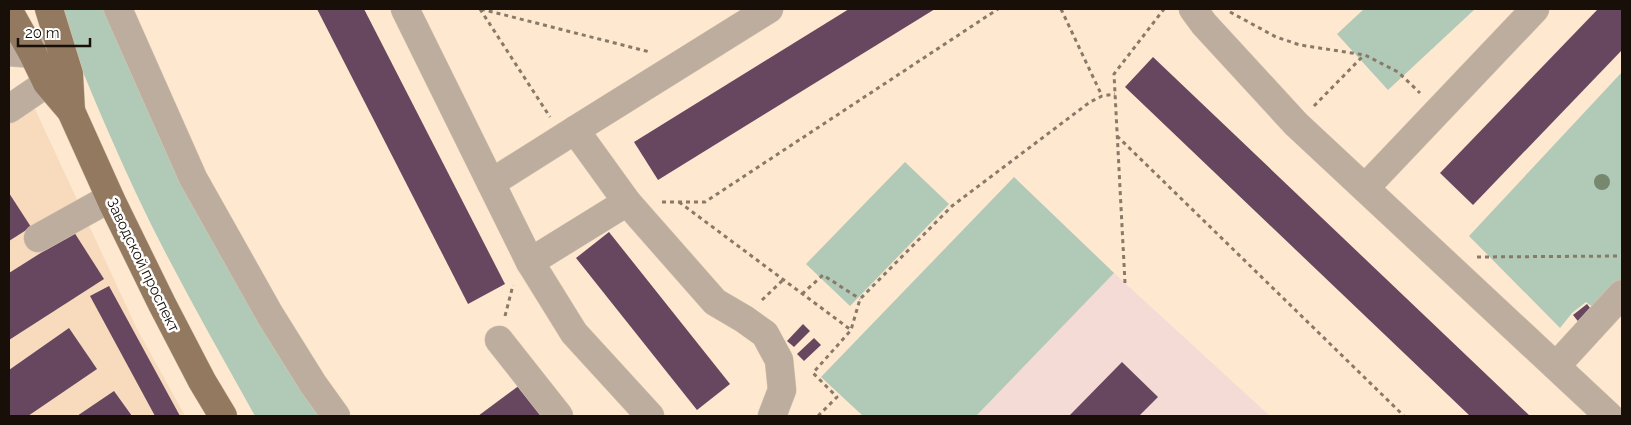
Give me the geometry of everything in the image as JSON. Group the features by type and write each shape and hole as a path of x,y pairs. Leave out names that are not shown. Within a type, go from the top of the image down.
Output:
{"main road":[{"name":"Заводской проспект","path":"49,9 60,46 58,79 71,111 110,198 182,345 223,416"},
{"name":"Заводской проспект","path":"9,11 21,53 58,79"}],"street":[{"path":"118,9 193,178 270,315 313,384 336,416"},
{"path":"405,9 530,262 574,333 650,416"},
{"path":"491,182 769,9"},
{"path":"1193,9 1204,24 1296,124 1609,416"},
{"path":"1365,188 1535,9"},
{"path":"21,53 60,46"},
{"path":"9,109 58,79"},
{"path":"569,134 716,302 744,318 765,334 779,360 782,390 772,416"},
{"path":"38,238 110,198"},
{"path":"530,262 627,202"},
{"path":"1556,366 1622,294"},
{"path":"499,340 560,416"}],"path":[{"path":"480,9 686,61"},
{"path":"480,9 569,134"},
{"path":"627,202 705,202 998,9"},
{"path":"1061,9 1102,96"},
{"path":"1125,283 1114,74 1164,9"},
{"path":"1225,9 1276,37 1300,45 1365,55 1398,72 1439,110"},
{"path":"1296,124 1365,55"},
{"path":"818,416 837,396 813,373 851,330 860,300 952,206 1090,102 1102,96 1115,94"},
{"path":"1117,136 1404,416"},
{"path":"678,201 851,330"},
{"path":"1438,257 1622,256"},
{"path":"802,294 823,275 860,300"},
{"path":"499,340 514,285"}],"shaded area":[{"path":"34,107 137,329 185,416 9,416 9,124"},
{"path":"1014,177 1114,273 1270,416 863,416"}],"green space":[{"path":"57,9 108,9 327,416 255,416 193,305 149,220 105,123"},
{"path":"1364,9 1475,9 1388,90 1337,34"},
{"path":"1622,72 1622,287 1599,312 1586,302 1572,313 1560,328 1469,236"},
{"path":"905,162 949,204 850,306 806,264"},
{"path":"1014,177 1114,273 976,416 863,416 821,377"}],"building":[{"path":"317,9 364,9 505,284 468,304"},
{"path":"849,9 935,9 658,180 634,142"},
{"path":"1598,9 1622,9 1622,50 1473,205 1440,173"},
{"path":"1153,57 1530,416 1470,416 1125,87"},
{"path":"9,193 31,227 9,241"},
{"path":"74,232 104,279 9,340 9,273"},
{"path":"609,232 730,384 697,410 576,258"},
{"path":"109,286 180,416 155,416 90,296"},
{"path":"1587,304 1595,314 1581,325 1573,315"},
{"path":"803,324 810,331 794,347 787,341"},
{"path":"69,328 97,369 28,416 9,416 9,370"},
{"path":"814,338 821,345 804,361 797,354"},
{"path":"1122,362 1158,397 1139,416 1069,416"},
{"path":"524,382 550,416 478,416"},
{"path":"114,391 132,416 77,416"}]}
